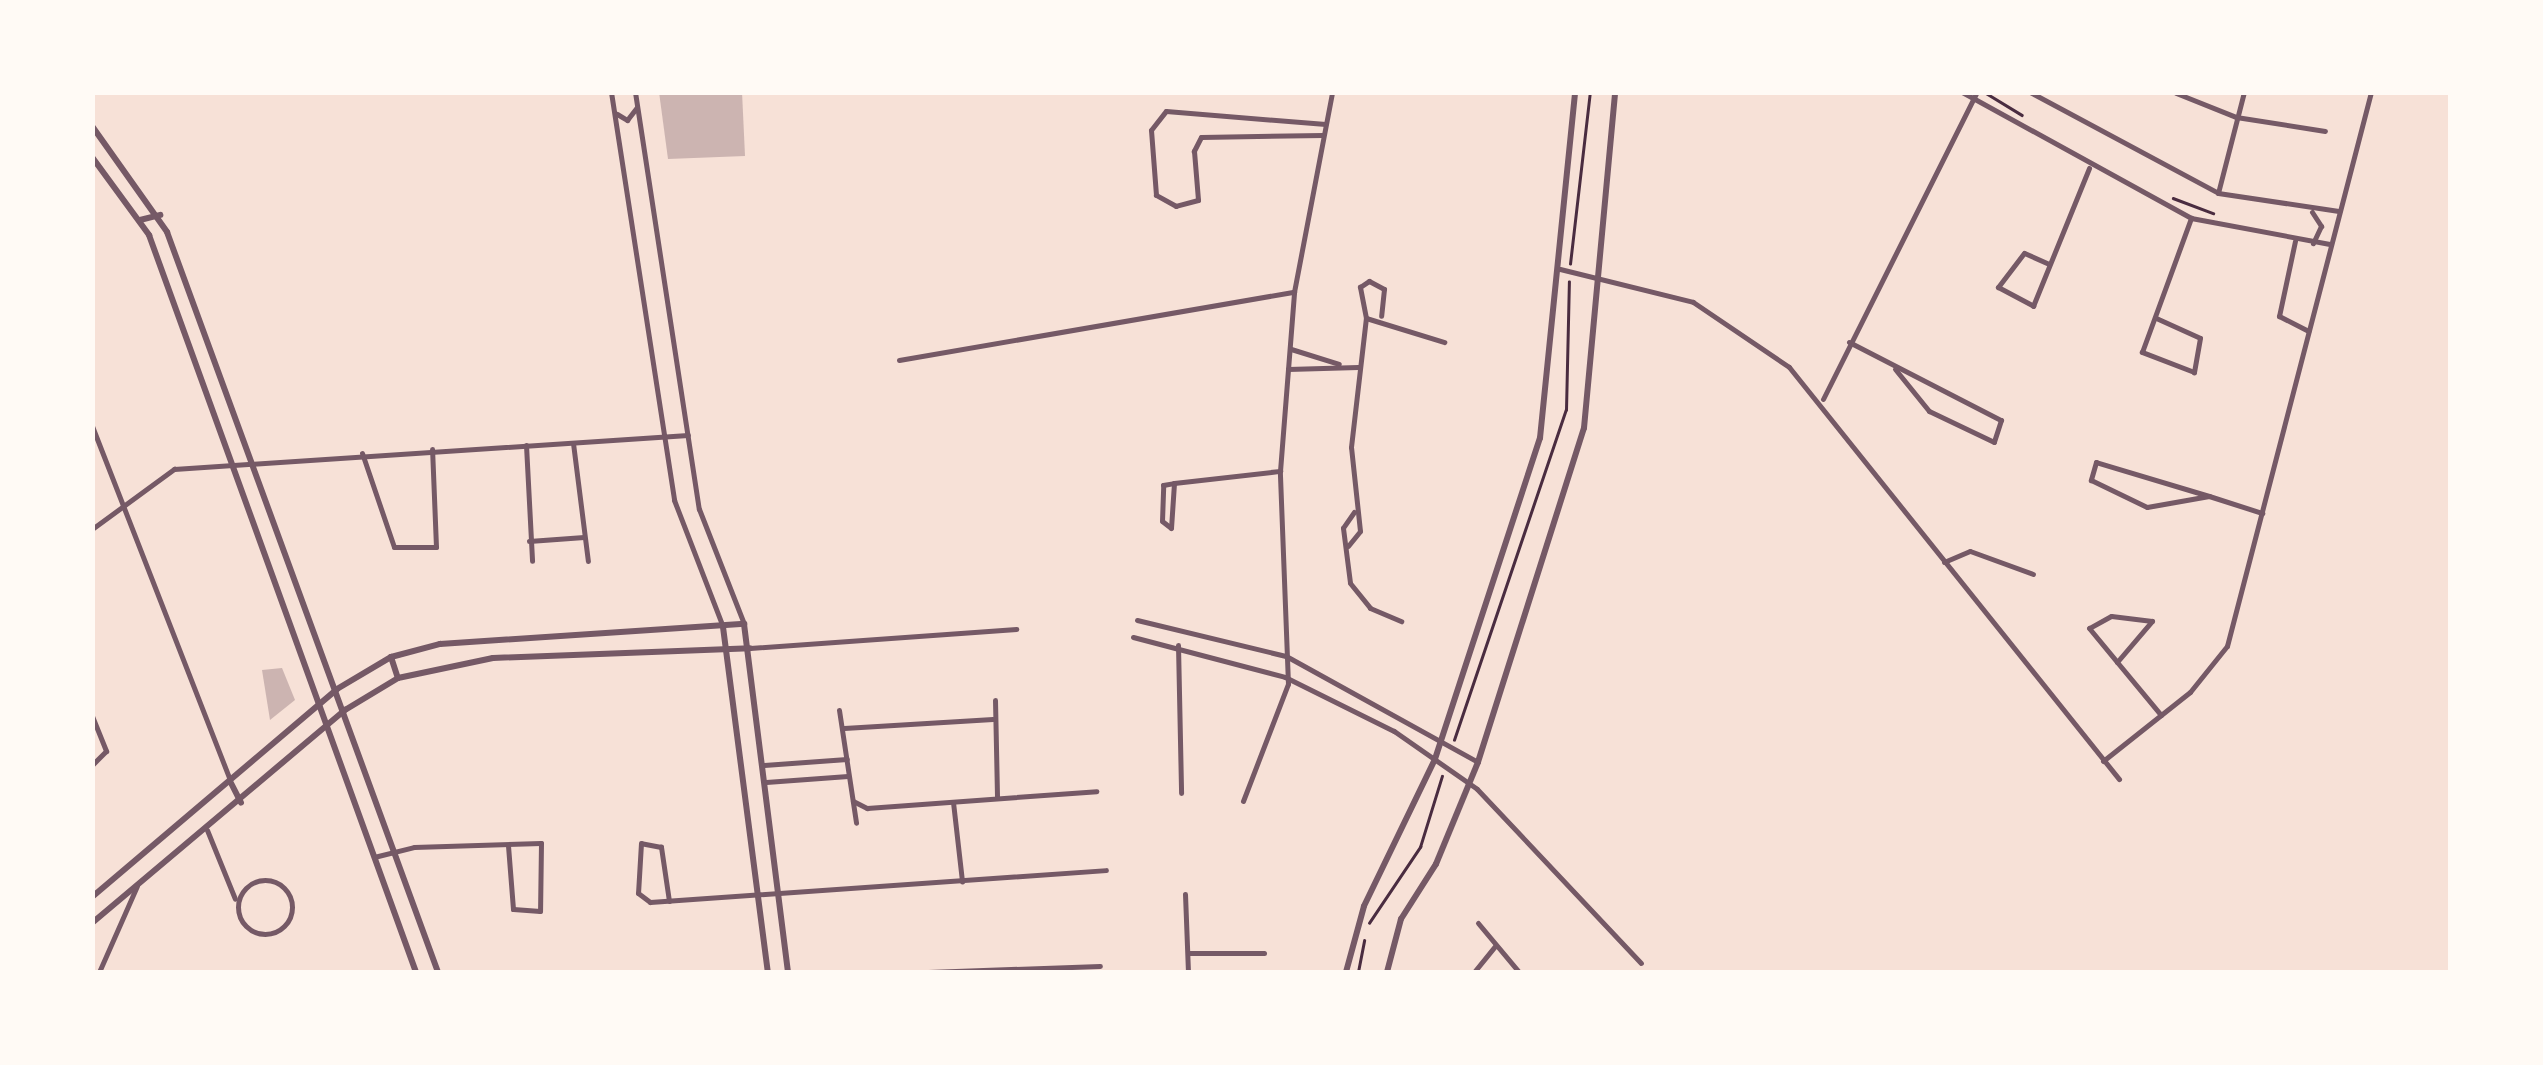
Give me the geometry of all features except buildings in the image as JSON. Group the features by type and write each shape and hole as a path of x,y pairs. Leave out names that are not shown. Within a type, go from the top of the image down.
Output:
{"street":[{"path":"611,92 681,531 728,648 768,972"},
{"path":"634,92 688,435 712,555 744,624 750,648 788,972"},
{"path":"1243,801 1289,678 1280,471 1294,292 1332,92"},
{"path":"1346,972 1364,906 1443,738 1545,418 1576,92"},
{"path":"1386,972 1401,919 1470,784 1584,428 1601,274 1614,92"},
{"path":"1962,92 1979,94 2089,168 2191,218 2296,242 2330,244"},
{"path":"2218,193 2244,92"},
{"path":"2103,761 2162,715 2227,646 2371,92"},
{"path":"2032,93 2218,193 2304,209 2339,211"},
{"path":"2176,93 2236,118 2325,130"},
{"path":"1823,399 1979,94"},
{"path":"615,112 627,120 637,106"},
{"path":"1322,134 1229,133 1196,142 1198,200 1160,199 1151,130 1158,116 1227,116 1325,124"},
{"path":"1227,116 1229,133"},
{"path":"92,126 160,216 345,710 438,972"},
{"path":"92,157 140,220 416,972"},
{"path":"2049,264 2024,253 1998,287 2033,306 2089,168"},
{"path":"2304,209 2320,220 2313,243"},
{"path":"140,220 160,216"},
{"path":"2156,318 2200,338 2194,372 2142,352 2191,218"},
{"path":"2296,242 2279,316 2308,332"},
{"path":"1560,269 1601,274 1693,302 1823,399 1944,562 2118,779"},
{"path":"1348,546 1360,531 1354,512 1358,367 1366,318 1360,287 1372,280 1384,289 1381,316"},
{"path":"899,360 1294,292"},
{"path":"1366,318 1381,316 1444,342"},
{"path":"1849,342 2001,420 1994,442 1929,411 1896,369"},
{"path":"1291,349 1341,365"},
{"path":"1288,369 1358,367"},
{"path":"196,369 219,374"},
{"path":"92,426 241,803"},
{"path":"92,529 174,469 362,452 688,435"},
{"path":"573,443 588,561"},
{"path":"526,445 532,561"},
{"path":"362,452 394,547 436,547 432,450"},
{"path":"2210,496 2147,506 2090,480 2096,462 2210,496 2262,514"},
{"path":"1174,483 1176,522 1171,528 1162,521 1160,490 1174,483 1280,471"},
{"path":"1354,512 1343,528 1360,600 1401,622"},
{"path":"529,541 584,537"},
{"path":"1944,562 1970,551 2033,574"},
{"path":"2117,662 2152,630 2152,621 2111,616 2089,628 2117,662 2162,715"},
{"path":"1136,620 1286,656 1443,738 1478,762"},
{"path":"92,897 231,783 337,689 391,657 440,644 744,624"},
{"path":"92,923 241,803 345,710 398,678 493,658 750,648 1016,629"},
{"path":"1133,637 1178,644 1289,678 1435,759 1470,784 1641,964"},
{"path":"1178,644 1181,793"},
{"path":"391,657 398,678"},
{"path":"995,700 997,798"},
{"path":"839,710 856,822"},
{"path":"92,716 106,751 92,765"},
{"path":"844,728 993,719"},
{"path":"764,765 847,759"},
{"path":"766,782 849,776"},
{"path":"853,801 864,808 1096,791"},
{"path":"953,802 962,881"},
{"path":"207,830 235,899 246,926 295,922 276,877 235,899"},
{"path":"670,901 662,847 641,843 641,899 670,901 1106,870"},
{"path":"374,858 395,851 508,845 541,844 540,911 513,909 508,845"},
{"path":"99,972 138,886"},
{"path":"1185,894 1188,972"},
{"path":"1478,923 1519,972"},
{"path":"1474,972 1496,946"},
{"path":"1189,953 1264,952"},
{"path":"928,972 1089,970 1100,966"}],"path":[{"path":"1979,94 2028,118"},
{"path":"2164,194 2219,216"}]}
